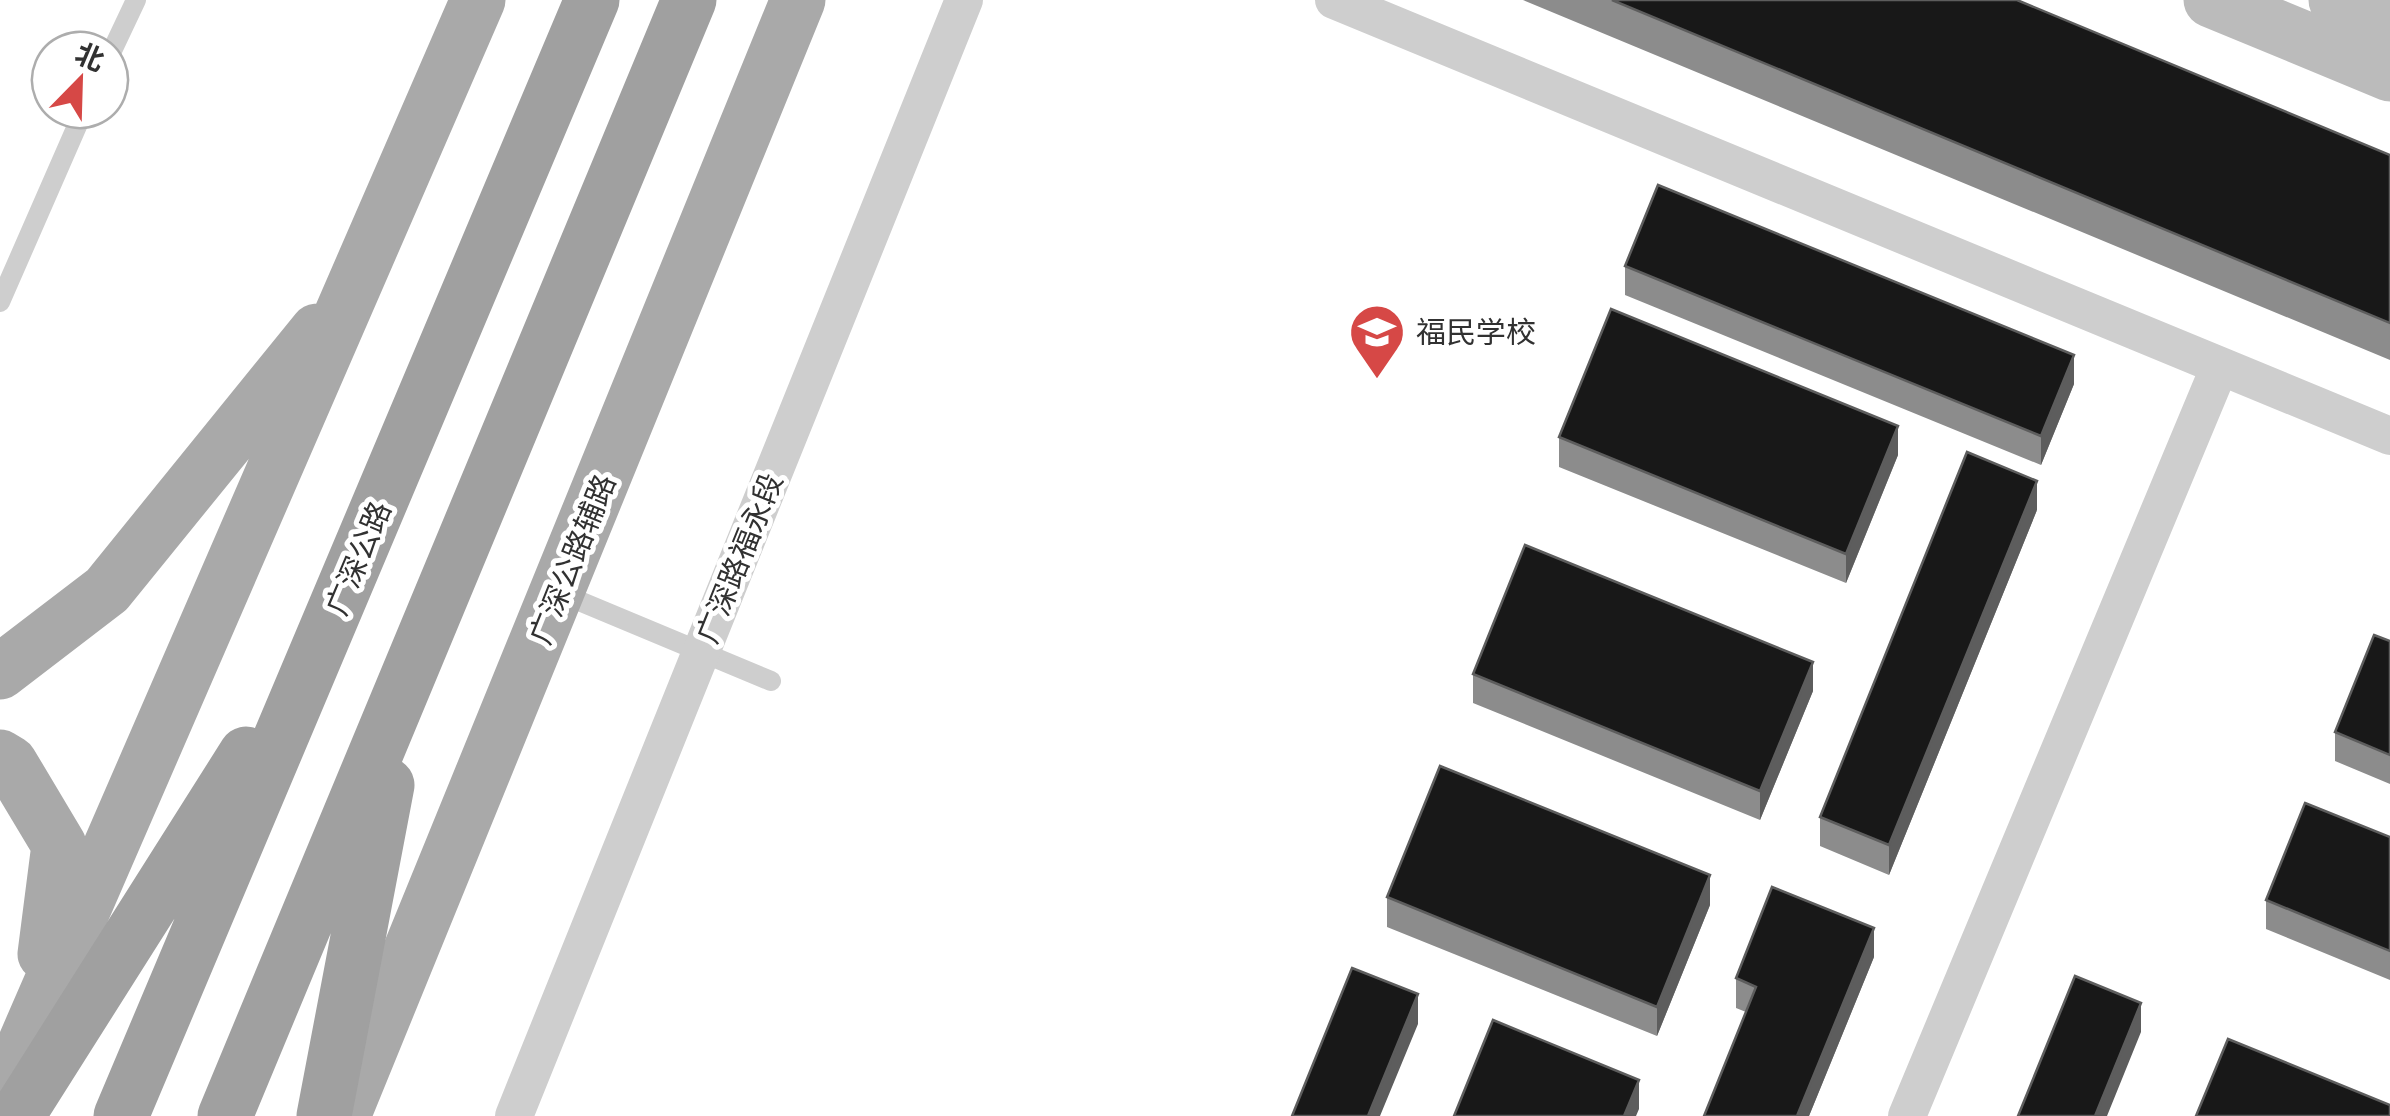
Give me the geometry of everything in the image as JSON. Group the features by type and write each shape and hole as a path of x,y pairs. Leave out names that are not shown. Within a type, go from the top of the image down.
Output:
{"highway":[{"name":"广深公路","path":"121,1116 592,0"},
{"path":"225,1116 520,398 689,0"},
{"path":"17,1116 334,616"},
{"path":"324,1116 409,670"}],"main road":[{"path":"0,1102 478,0"},
{"name":"广深公路辅路","path":"344,1116 798,0"},
{"path":"2211,0 2390,74"},
{"path":"2336,0 2390,22"},
{"path":"0,672 107,590 362,274"},
{"path":"0,757 10,763 60,846 29,1035"}],"street":[{"name":"广深路福永段","path":"514,1116 964,0"},
{"path":"1334,0 2390,436"},
{"path":"1906,1116 2220,366"}],"lane":[{"path":"122,30 136,0"},
{"path":"0,302 75,130"},
{"path":"558,592 771,681"}],"building":[{"path":"1612,0 2017,0 2390,155 2390,323"},
{"path":"1658,185 2074,355 2041,436 1625,266"},
{"path":"1611,309 1898,426 1846,554 1559,437"},
{"path":"1967,452 2037,481 1889,845 1820,817"},
{"path":"1525,545 1813,662 1760,791 1473,674"},
{"path":"2374,635 2390,641 2390,755 2335,732"},
{"path":"1440,766 1710,875 1657,1007 1387,897"},
{"path":"2305,803 2390,837 2390,951 2266,900"},
{"path":"1772,887 1874,928 1797,1116 1704,1116 1756,987 1736,978"},
{"path":"1352,968 1418,994 1368,1116 1292,1116"},
{"path":"2075,976 2141,1003 2095,1116 2018,1116"},
{"path":"1493,1020 1639,1080 1624,1116 1454,1116"},
{"path":"2228,1039 2390,1105 2390,1116 2196,1116"}],"place":[{"name":"福民学校","path":"1377,381"}]}
